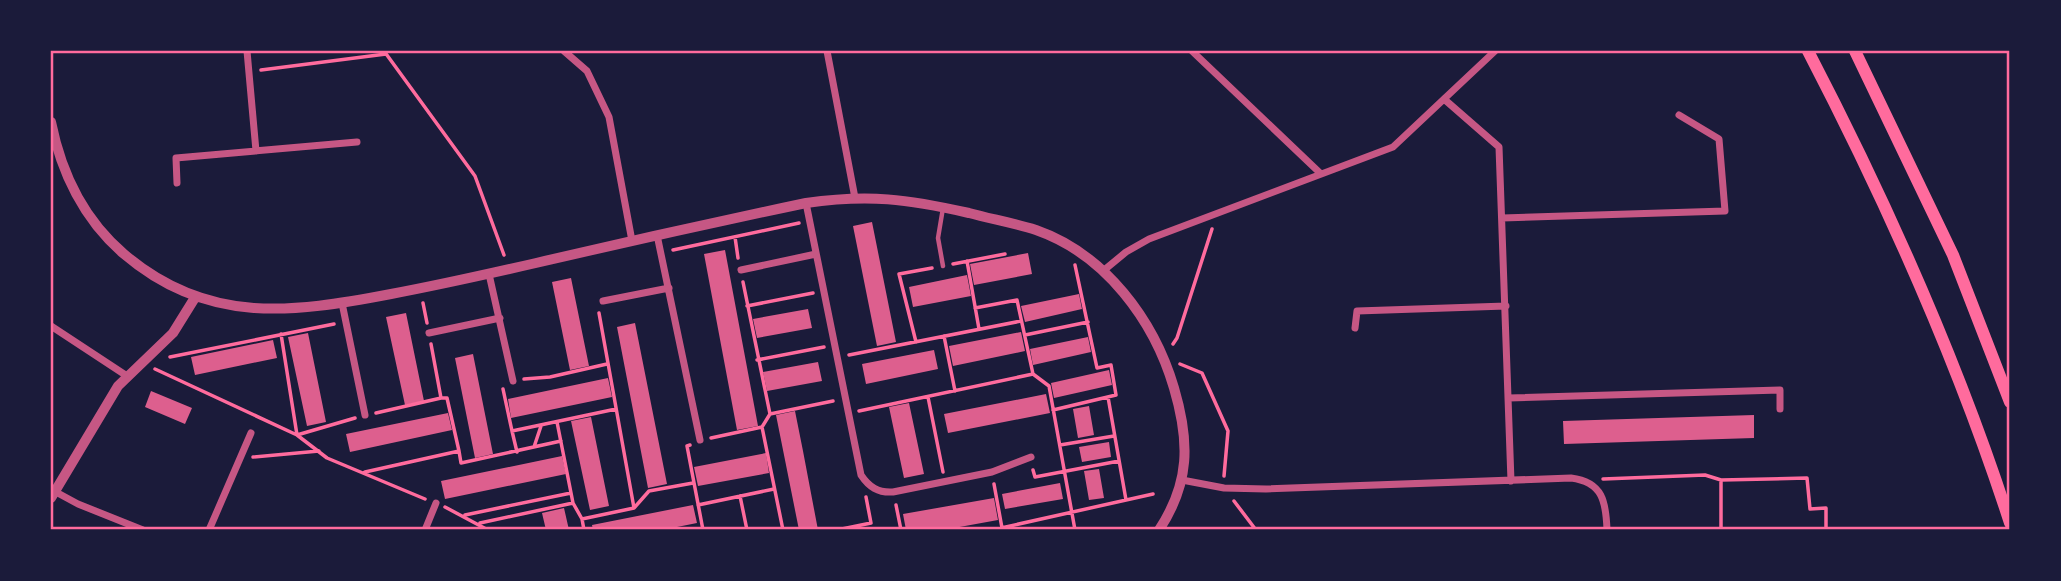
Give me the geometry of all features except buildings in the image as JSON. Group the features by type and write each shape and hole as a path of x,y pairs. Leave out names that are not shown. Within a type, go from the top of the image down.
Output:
{"main road":[{"path":"1808,51 1905,246 1948,349 2010,523"},
{"path":"1855,51 1953,255 2010,402"}],"street":[{"path":"247,51 256,152"},
{"path":"564,51 587,71 609,117 632,241"},
{"path":"827,51 855,198"},
{"path":"1192,51 1320,173"},
{"path":"1103,271 1126,252 1149,239 1393,146 1495,51"},
{"path":"1444,99 1499,146 1511,481"},
{"path":"1502,218 1725,211 1719,139 1679,115"},
{"path":"51,122 68,179 96,225 114,246 164,282 196,296 261,309 310,309 420,289 806,203 855,198 902,199 1035,230 1070,246 1103,271 1133,303 1163,358 1183,426 1185,455 1182,480 1170,513 1159,530"},
{"path":"177,183 176,158 357,142"},
{"path":"806,203 861,475 866,482 877,490 893,492 992,472 1031,457"},
{"path":"657,235 700,440"},
{"path":"741,270 816,254"},
{"path":"489,274 513,381"},
{"path":"603,301 669,288"},
{"path":"143,530 53,495 109,400 127,376 173,333 196,296"},
{"path":"342,303 365,415"},
{"path":"1355,328 1356,311 1506,306"},
{"path":"429,333 500,318"},
{"path":"51,326 127,376"},
{"path":"1509,398 1780,390 1780,408"},
{"path":"209,530 251,433"},
{"path":"1182,480 1223,488 1582,479 1590,483 1603,499 1607,530"},
{"path":"425,530 436,503"}],"lane":[{"path":"943,208 938,238 943,266"}],"path":[{"path":"249,72 385,52 475,176 509,269"},
{"path":"1217,215 1177,338 1163,358 1202,373 1228,431 1223,488 1256,530"},
{"path":"661,253 809,220"},
{"path":"735,237 757,360 770,414 762,427 783,530"},
{"path":"1053,410 1116,395 1111,365 1097,368 1070,246"},
{"path":"916,342 900,274 1005,254"},
{"path":"967,261 979,329"},
{"path":"420,289 441,398"},
{"path":"747,306 824,291"},
{"path":"975,308 1017,300 1033,374 1049,386 1075,530"},
{"path":"603,301 598,316 634,508"},
{"path":"837,358 1021,321"},
{"path":"141,363 345,322"},
{"path":"1025,335 1088,322"},
{"path":"281,334 297,435"},
{"path":"944,336 955,391"},
{"path":"757,360 835,345"},
{"path":"141,363 297,435 327,458 436,503 488,530"},
{"path":"517,452 503,388 513,381 550,377 607,364"},
{"path":"848,414 1033,374"},
{"path":"928,397 944,481"},
{"path":"1108,397 1126,500"},
{"path":"297,435 365,415 447,398 461,463 561,441"},
{"path":"770,414 845,398"},
{"path":"512,431 616,409"},
{"path":"557,422 573,503 582,519 584,530"},
{"path":"534,447 541,425"},
{"path":"703,530 687,446 700,440 762,427"},
{"path":"1060,445 1114,436"},
{"path":"241,458 318,451"},
{"path":"363,473 458,451"},
{"path":"1031,457 1035,477 1119,461"},
{"path":"992,472 1002,528"},
{"path":"837,530 871,523 861,475"},
{"path":"1582,479 1705,475 1721,480 1807,478 1810,509 1826,508 1826,530"},
{"path":"1721,480 1721,530"},
{"path":"582,519 634,508 649,491 693,483"},
{"path":"698,505 774,489"},
{"path":"893,492 901,530"},
{"path":"463,516 572,493"},
{"path":"992,530 1153,494"},
{"path":"740,496 747,530"},
{"path":"478,524 573,503"},
{"path":"1031,522 1033,530"}]}
